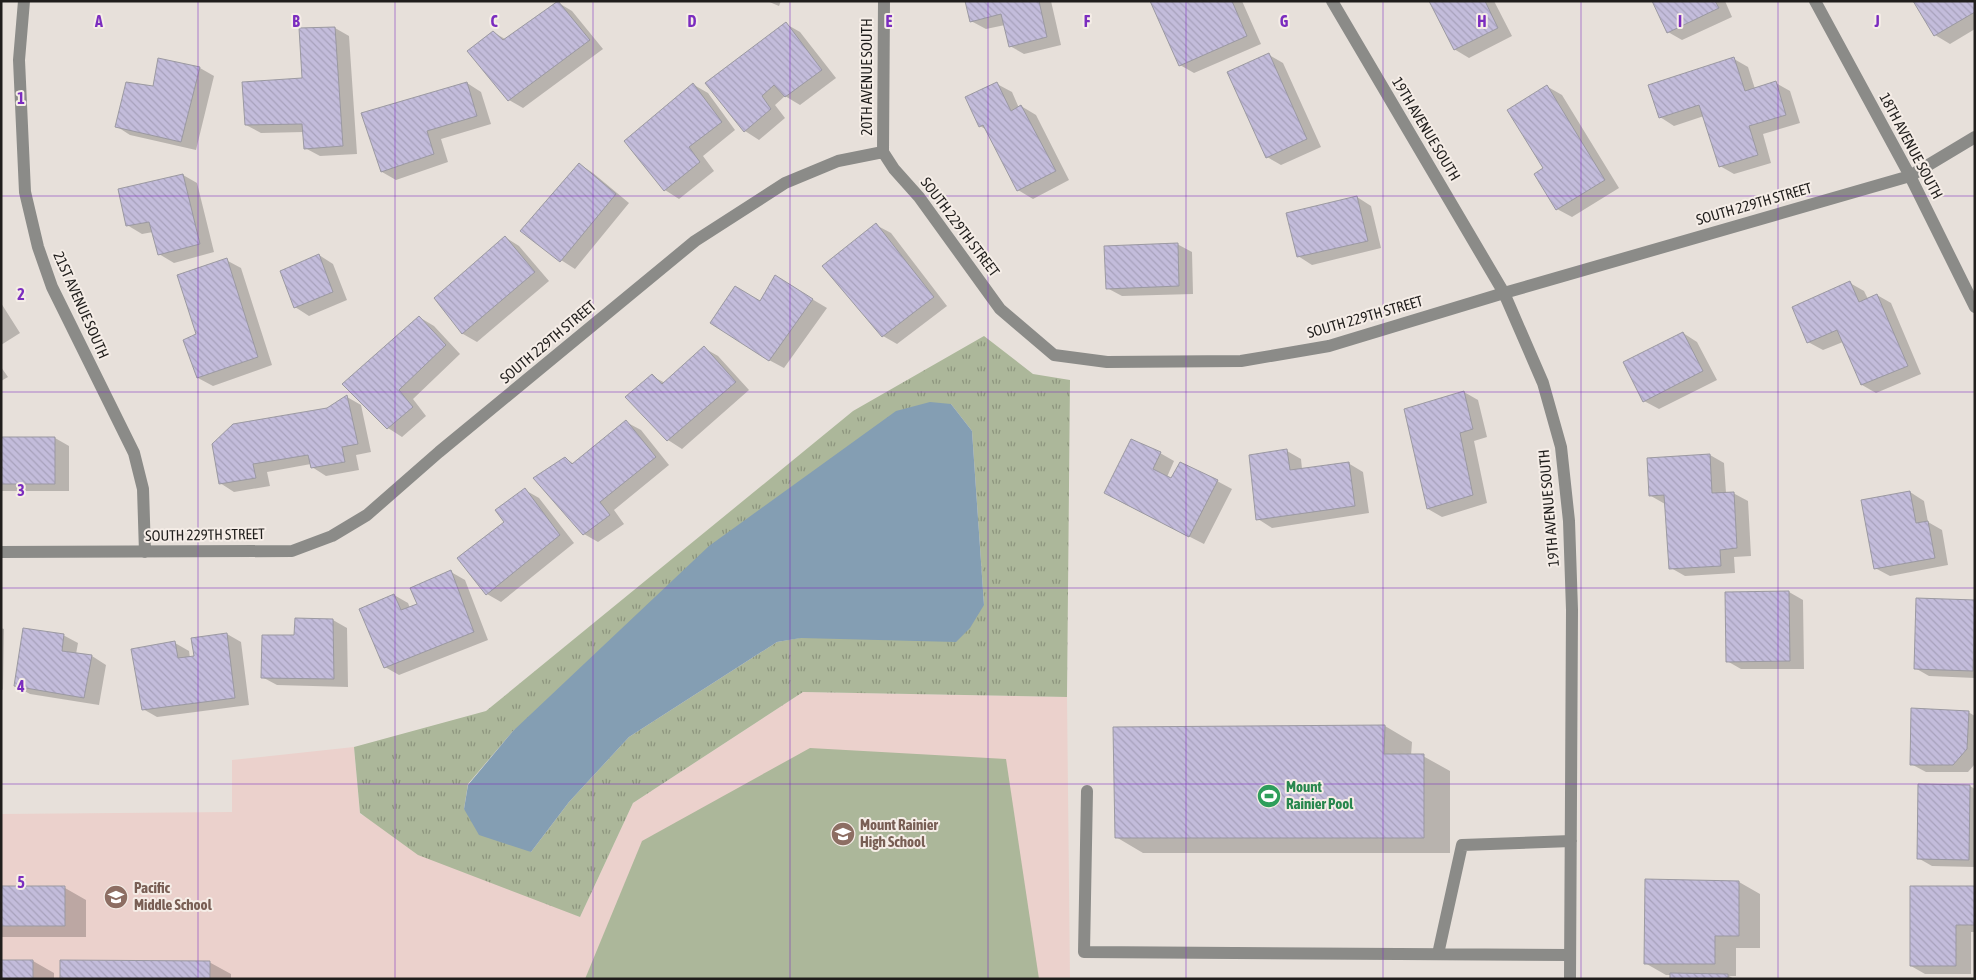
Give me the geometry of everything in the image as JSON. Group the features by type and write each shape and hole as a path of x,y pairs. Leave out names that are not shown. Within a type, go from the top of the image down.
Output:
{"street":[{"name":"21ST AVENUE SOUTH","path":"24,1 19,60 25,192 38,246 52,287 134,453 144,490 145,552"},
{"name":"20TH AVENUE SOUTH","path":"883,152 884,1"},
{"name":"19TH AVENUE SOUTH","path":"1332,1 1504,293 1543,383 1561,447 1569,521 1572,610 1570,979"},
{"name":"18TH AVENUE SOUTH","path":"1814,1 1910,176 1975,307"},
{"name":"SOUTH 229TH STREET","path":"1,552 292,551 332,536 368,515 439,452 695,241 785,183 838,161 883,152 894,169 919,197 1000,309 1054,355 1107,362 1241,361 1329,346 1504,293 1910,176 1975,137"},
{"path":"1088,791 1084,952 1570,954"},
{"path":"1438,954 1462,845 1571,841"}],"shaded area":[{"name":"Mount Rainier High School","path":"803,692 1067,697 1070,979 1,979 1,814 232,812 232,760 354,747 360,814 580,917 633,803"}],"green space":[{"path":"984,336 1033,374 1070,380 1067,697 803,692 633,803 580,917 418,855 360,813 354,747 486,711 853,411","holes":["951,404 972,431 984,605 777,642 629,737 569,802 531,852 464,809 468,784 513,731"]},
{"path":"810,748 1006,759 1039,979 585,979 642,841"}],"water":[{"path":"930,402 951,404 972,431 984,605 970,628 956,642 801,638 777,642 629,737 569,802 531,852 479,835 464,809 468,785 513,731 709,546 896,411"}],"building":[{"path":"558,1 590,40 508,101 467,51 493,31 503,40"},
{"path":"965,1 1039,1 1047,37 1009,47 1001,14 970,22"},
{"path":"1150,1 1232,1 1247,36 1179,66"},
{"path":"1429,1 1485,1 1498,28 1454,50"},
{"path":"1652,1 1715,1 1719,8 1667,33"},
{"path":"1913,1 1975,1 1975,12 1934,36"},
{"path":"786,22 822,70 785,97 774,85 762,96 771,109 744,132 705,83"},
{"path":"335,27 343,146 304,149 302,124 245,125 242,82 302,78 299,28"},
{"path":"1269,53 1307,139 1266,158 1227,72"},
{"path":"1734,57 1745,91 1776,81 1786,115 1749,126 1758,155 1719,167 1699,105 1659,118 1648,85"},
{"path":"158,58 200,67 181,142 115,127 126,82 153,86"},
{"path":"467,82 477,116 427,131 434,154 381,172 361,113"},
{"path":"997,82 1011,111 1021,105 1056,171 1017,191 983,125 979,127 965,97"},
{"path":"693,83 722,122 689,147 700,162 664,191 624,141"},
{"path":"1547,85 1605,180 1556,210 1534,174 1543,168 1507,110"},
{"path":"579,163 616,194 560,262 520,231"},
{"path":"183,174 200,244 158,255 149,222 126,226 118,189"},
{"path":"1357,196 1368,241 1297,257 1286,213"},
{"path":"876,223 934,297 882,337 822,266"},
{"path":"505,236 535,272 462,334 434,298"},
{"path":"1178,243 1179,286 1106,289 1104,246"},
{"path":"319,254 333,292 294,308 280,271"},
{"path":"227,258 258,357 197,378 183,340 196,334 177,275"},
{"path":"775,275 813,299 769,361 710,323 735,286 760,301"},
{"path":"1850,281 1859,302 1877,294 1908,366 1861,385 1837,330 1807,343 1792,307"},
{"path":"419,316 446,345 399,390 413,407 387,429 342,384"},
{"path":"1683,332 1703,371 1643,402 1623,362"},
{"path":"704,346 736,382 667,441 625,397 652,374 662,384"},
{"path":"1464,391 1473,429 1460,433 1473,495 1427,509 1404,409"},
{"path":"347,395 358,444 342,447 345,462 311,468 308,455 253,464 256,478 219,484 212,444 233,424 327,408"},
{"path":"626,420 656,457 600,502 610,515 583,535 533,478 565,457 572,464"},
{"path":"1,437 55,437 55,484 1,484"},
{"path":"1131,439 1161,452 1153,469 1171,478 1180,462 1218,480 1189,537 1104,493"},
{"path":"1287,449 1290,470 1349,462 1355,506 1256,520 1249,455"},
{"path":"1710,454 1712,493 1734,492 1737,548 1720,550 1721,566 1669,569 1664,495 1649,496 1647,458"},
{"path":"525,488 560,535 486,595 457,558 504,522 495,510"},
{"path":"1910,491 1916,523 1928,521 1935,558 1874,569 1861,500"},
{"path":"451,570 474,632 384,668 359,609 394,594 401,610 417,604 410,588"},
{"path":"1789,591 1790,661 1726,662 1725,592"},
{"path":"1916,598 1975,600 1973,671 1914,669"},
{"path":"295,618 333,619 334,679 261,678 262,635 294,635"},
{"path":"23,628 64,634 62,651 92,655 84,698 14,686"},
{"path":"227,633 235,698 142,710 131,649 175,641 178,658 194,656 191,638"},
{"path":"1911,708 1969,711 1967,749 1953,765 1910,765"},
{"name":"Mount Rainier Pool","path":"1385,725 1384,754 1424,754 1424,838 1115,838 1113,727"},
{"path":"1918,784 1970,785 1969,860 1917,859"},
{"path":"1645,879 1739,881 1739,936 1715,936 1715,964 1644,964"},
{"path":"1,886 65,886 65,926 1,926"},
{"path":"1910,886 1975,886 1975,925 1956,925 1956,966 1910,966"},
{"path":"1,960 33,960 33,979 1,979"},
{"path":"60,960 210,961 210,979 60,979"},
{"path":"1670,973 1728,974 1728,979 1670,979"}],"place":[{"name":"Mount Rainier Pool","path":"1269,796"},
{"name":"Mount Rainier High School","path":"843,834"},
{"name":"Pacific Middle School","path":"116,897"}]}
